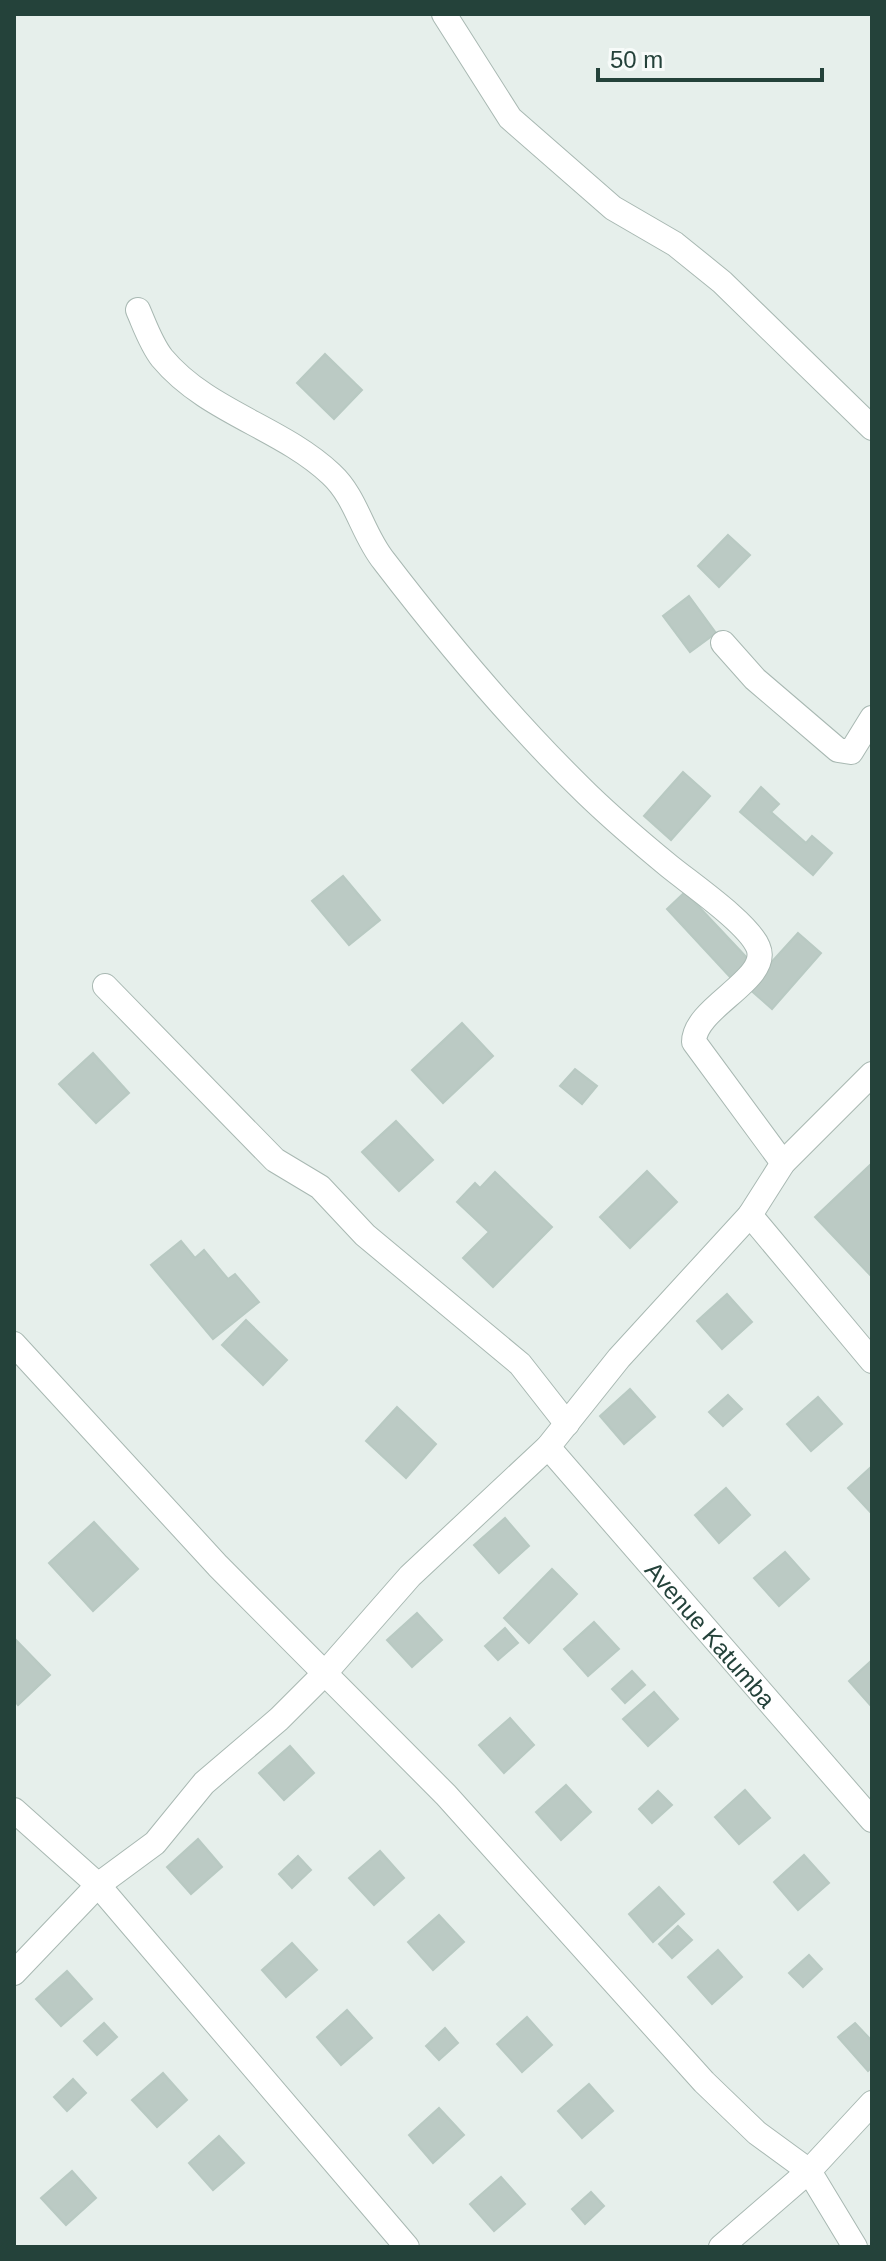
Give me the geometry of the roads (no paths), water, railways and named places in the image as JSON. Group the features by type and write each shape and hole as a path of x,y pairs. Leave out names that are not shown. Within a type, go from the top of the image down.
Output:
{"street":[{"path":"444,14 510,118 613,208 675,244 722,282 872,428"},
{"path":"138,310 154,348 180,376 220,405 315,459 335,477 348,493 381,559 496,697 585,792 727,913 758,946 760,956 754,970 697,1025 694,1042 783,1163"},
{"path":"723,643 755,679 838,750 851,752 872,718"},
{"path":"105,986 275,1160 320,1187 365,1235 520,1364 567,1424"},
{"path":"14,1973 98,1885 155,1843 204,1783 279,1719 325,1673 410,1576 548,1447 619,1358 750,1215 783,1163 872,1074"},
{"path":"750,1215 872,1361"},
{"path":"14,1344 218,1566 446,1795 704,2082 757,2133 809,2171 855,2247"},
{"name":"Avenue Katumba","path":"548,1447 872,1820"},
{"path":"14,1810 98,1885 407,2247"},
{"path":"721,2247 809,2171 872,2103"}]}
